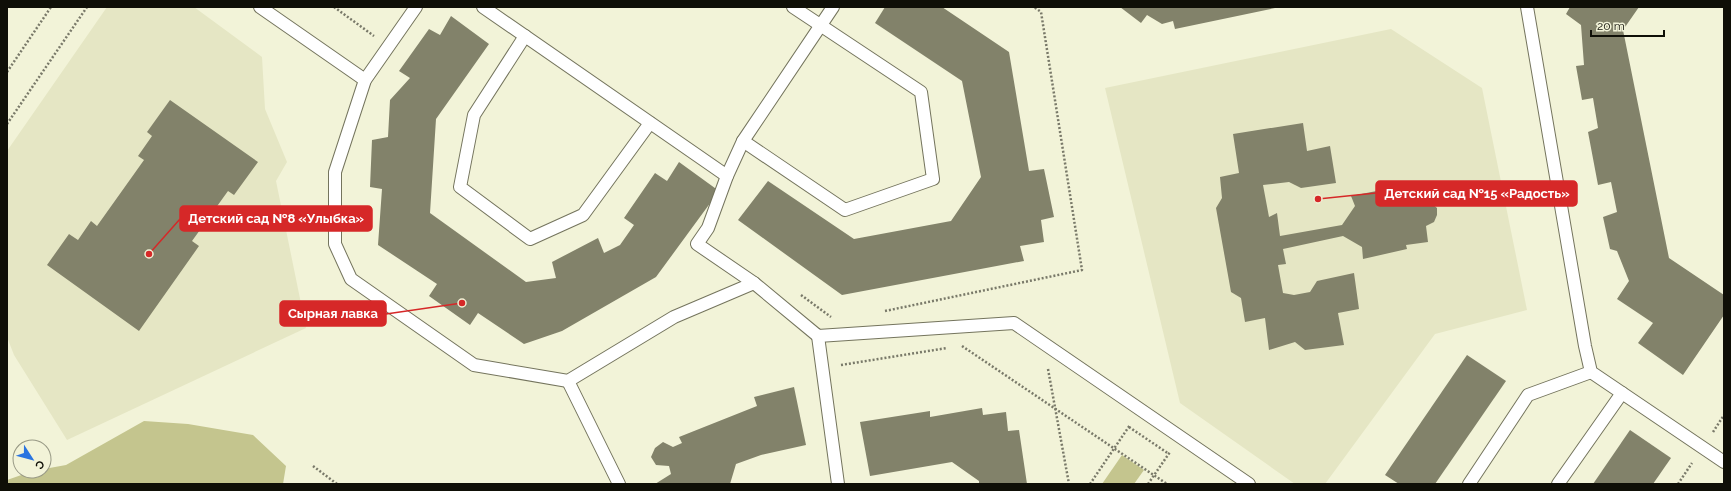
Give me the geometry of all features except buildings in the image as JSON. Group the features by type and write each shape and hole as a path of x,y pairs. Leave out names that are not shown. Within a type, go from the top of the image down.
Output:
{"lane":[{"path":"260,7 365,80"},
{"path":"416,7 365,80 335,172 335,244 351,279 474,365 568,380 674,317 754,283"},
{"path":"483,7 727,176"},
{"path":"743,141 845,210 933,179 921,92 794,7"},
{"path":"833,7 743,141 727,176 708,228 697,244 754,283 818,336 836,483"},
{"path":"1527,7 1585,346 1591,372 1724,462"},
{"path":"525,36 474,115 460,188 530,239 583,215 650,123"},
{"path":"818,336 1014,323 1249,484"},
{"path":"1469,484 1528,395 1591,372"},
{"path":"568,380 619,484"},
{"path":"1558,484 1622,393"}],"path":[{"path":"7,72 51,7"},
{"path":"7,124 87,7"},
{"path":"334,7 389,46"},
{"path":"883,312 1082,270 1041,12 1034,7"},
{"path":"798,293 837,321"},
{"path":"1044,343 1069,484"},
{"path":"823,368 962,346 1167,484"},
{"path":"1090,484 1140,410"},
{"path":"1128,428 1169,454"},
{"path":"1148,484 1180,437"},
{"path":"313,466 337,484"}],"shaded area":[{"path":"107,7 194,7 262,57 265,109 287,162 276,181 306,328 67,440 14,355 7,337 7,151"},
{"path":"1391,29 1482,88 1527,310 1435,334 1325,484 1295,484 1180,403 1105,88"},
{"path":"144,421 188,424 253,435 286,466 283,484 7,484 7,480 12,478 52,479 52,468 66,465"},
{"path":"1122,455 1144,470 1134,484 1102,484"}],"place":[{"name":"Детский сад №15 «Радость»","path":"1318,199"},
{"name":"Детский сад №8 «Улыбка»","path":"149,254"},
{"name":"Сырная лавка","path":"462,303"}]}
